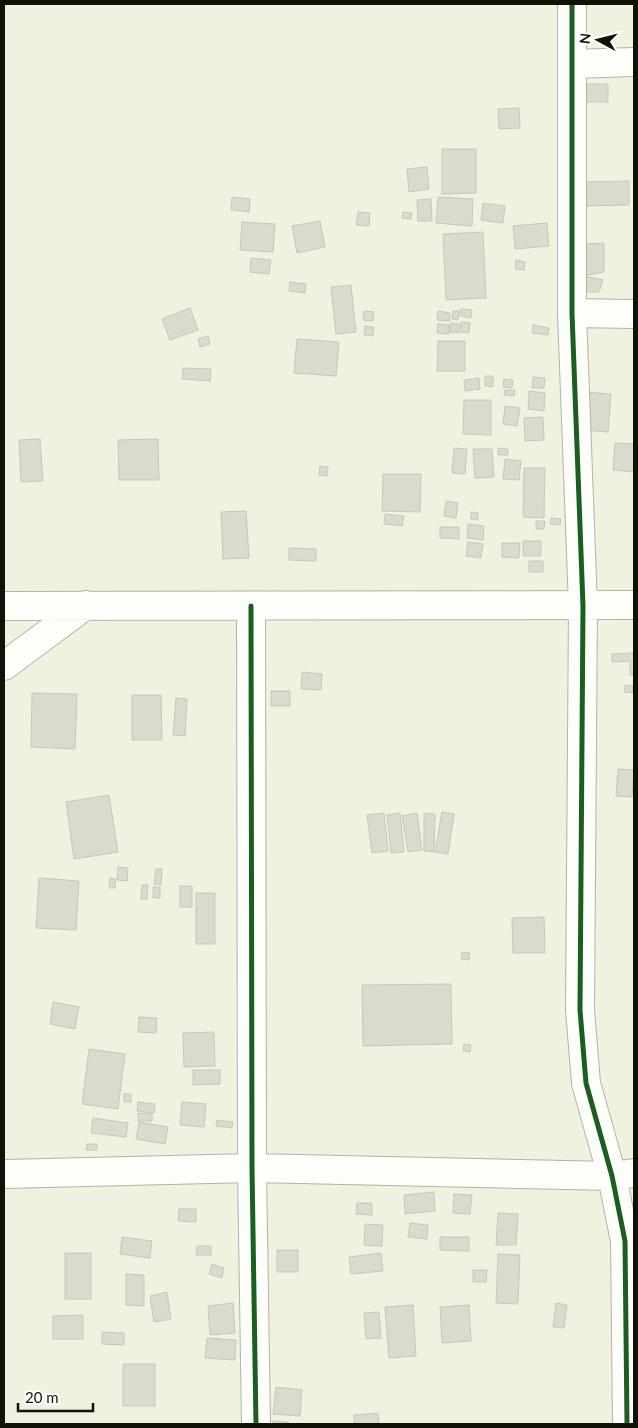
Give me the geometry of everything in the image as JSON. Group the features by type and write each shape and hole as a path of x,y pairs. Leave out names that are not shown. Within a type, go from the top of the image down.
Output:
{"street":[{"path":"572,4 572,313 582,606 580,1010 586,1083 623,1174 626,1241 627,1424"},
{"path":"572,64 634,62"},
{"path":"572,313 634,314"},
{"path":"4,666 86,605"},
{"path":"4,606 634,605"},
{"path":"250,606 252,1168 256,1424"},
{"path":"4,1174 252,1168 623,1174"}],"building":[{"path":"579,84 608,84 608,102 579,102"},
{"path":"519,108 520,128 499,129 498,109"},
{"path":"442,149 476,149 476,193 442,194"},
{"path":"427,167 429,189 409,192 407,169"},
{"path":"629,181 629,205 578,206 577,182"},
{"path":"232,197 250,199 249,212 231,210"},
{"path":"438,197 473,199 472,226 436,223"},
{"path":"431,199 432,221 418,221 417,200"},
{"path":"483,203 505,206 503,223 481,220"},
{"path":"358,212 370,213 369,226 356,225"},
{"path":"403,212 412,213 411,219 402,218"},
{"path":"320,221 325,247 297,253 292,226"},
{"path":"242,222 275,224 273,252 240,250"},
{"path":"547,223 549,246 515,249 513,226"},
{"path":"483,232 486,298 446,300 443,234"},
{"path":"604,243 604,272 583,276 583,244"},
{"path":"251,258 271,260 269,274 250,272"},
{"path":"516,260 525,262 524,270 515,269"},
{"path":"583,276 603,280 599,292 580,292"},
{"path":"290,282 306,284 305,293 289,291"},
{"path":"351,285 356,332 336,334 331,287"},
{"path":"190,308 198,330 170,340 162,319"},
{"path":"461,309 472,310 471,318 461,316"},
{"path":"364,311 374,312 373,321 363,320"},
{"path":"438,311 450,313 450,321 437,320"},
{"path":"453,311 460,311 458,320 452,319"},
{"path":"461,322 470,323 469,333 460,332"},
{"path":"451,323 459,324 458,333 450,332"},
{"path":"438,324 450,325 449,334 437,333"},
{"path":"533,325 549,328 548,335 532,333"},
{"path":"365,326 374,327 373,336 364,335"},
{"path":"208,336 210,344 200,347 198,339"},
{"path":"297,339 339,342 336,376 294,373"},
{"path":"438,341 465,341 465,371 437,371"},
{"path":"183,368 211,369 210,381 182,379"},
{"path":"485,376 493,376 493,387 485,386"},
{"path":"533,377 545,378 544,388 532,388"},
{"path":"479,378 480,389 465,391 464,380"},
{"path":"504,379 513,380 512,388 503,387"},
{"path":"505,390 515,390 514,396 504,395"},
{"path":"529,391 545,393 544,411 528,409"},
{"path":"585,392 611,394 608,432 582,430"},
{"path":"464,400 491,400 491,435 463,434"},
{"path":"505,406 520,408 517,426 503,424"},
{"path":"543,417 544,440 525,441 524,418"},
{"path":"40,439 43,481 21,482 19,440"},
{"path":"158,439 159,480 119,480 118,440"},
{"path":"615,443 634,444 634,472 613,470"},
{"path":"454,448 467,449 465,474 452,473"},
{"path":"498,448 508,449 508,455 498,455"},
{"path":"473,449 492,449 494,477 475,478"},
{"path":"505,459 521,461 519,480 503,479"},
{"path":"320,466 328,467 327,476 319,475"},
{"path":"524,468 545,468 544,518 523,517"},
{"path":"383,474 421,474 420,512 382,511"},
{"path":"446,501 458,503 456,518 444,516"},
{"path":"246,511 249,558 223,559 221,512"},
{"path":"471,512 478,513 478,520 471,519"},
{"path":"385,514 404,516 402,526 384,524"},
{"path":"551,518 561,519 560,525 550,524"},
{"path":"536,521 545,521 544,529 536,529"},
{"path":"468,524 484,526 483,540 467,538"},
{"path":"440,527 459,527 459,539 440,538"},
{"path":"523,541 541,541 541,556 523,556"},
{"path":"468,542 483,544 481,558 466,556"},
{"path":"502,543 520,543 519,558 502,557"},
{"path":"289,548 316,549 316,561 289,560"},
{"path":"529,561 543,561 543,572 529,572"},
{"path":"634,653 634,675 630,675 630,661 612,662 612,654"},
{"path":"302,672 322,674 321,690 301,689"},
{"path":"625,685 633,686 633,693 624,692"},
{"path":"271,691 290,691 290,706 271,706"},
{"path":"32,693 77,694 75,749 31,747"},
{"path":"132,695 161,695 162,740 132,740"},
{"path":"176,698 187,699 185,736 173,735"},
{"path":"618,769 634,770 632,797 616,796"},
{"path":"109,795 118,852 74,859 66,802"},
{"path":"442,812 454,814 448,854 435,852"},
{"path":"384,813 388,851 372,853 367,815"},
{"path":"400,813 404,852 391,853 387,815"},
{"path":"417,813 422,850 408,852 402,816"},
{"path":"424,813 435,814 434,852 424,851"},
{"path":"118,867 128,868 127,881 117,880"},
{"path":"156,869 162,869 161,885 154,884"},
{"path":"39,878 79,881 76,930 36,928"},
{"path":"110,878 116,879 115,888 109,888"},
{"path":"142,885 148,885 147,899 141,899"},
{"path":"180,886 192,886 192,907 180,907"},
{"path":"153,887 160,887 160,898 153,898"},
{"path":"196,893 215,893 215,944 196,944"},
{"path":"544,917 545,953 513,953 512,918"},
{"path":"462,952 470,953 469,960 461,959"},
{"path":"451,984 452,1044 363,1046 362,985"},
{"path":"53,1002 79,1007 75,1029 50,1024"},
{"path":"139,1017 157,1018 156,1033 138,1032"},
{"path":"214,1032 215,1066 184,1067 183,1033"},
{"path":"464,1044 471,1045 470,1052 463,1051"},
{"path":"89,1049 125,1054 118,1109 82,1104"},
{"path":"193,1070 220,1070 220,1084 193,1085"},
{"path":"124,1094 131,1094 131,1102 124,1102"},
{"path":"138,1102 155,1104 154,1113 137,1111"},
{"path":"182,1102 206,1104 204,1127 180,1125"},
{"path":"138,1113 152,1114 152,1121 138,1121"},
{"path":"93,1118 128,1123 126,1137 91,1133"},
{"path":"217,1120 233,1122 232,1128 216,1126"},
{"path":"139,1122 168,1127 165,1144 136,1139"},
{"path":"87,1144 97,1144 97,1150 86,1150"},
{"path":"434,1192 435,1211 405,1214 404,1195"},
{"path":"454,1194 472,1195 470,1214 453,1213"},
{"path":"357,1203 372,1203 372,1215 356,1214"},
{"path":"179,1209 196,1209 196,1222 178,1221"},
{"path":"498,1213 518,1214 516,1245 496,1245"},
{"path":"410,1223 428,1225 427,1239 408,1237"},
{"path":"365,1224 383,1225 382,1246 364,1245"},
{"path":"122,1237 152,1241 150,1258 120,1254"},
{"path":"440,1237 469,1237 469,1251 440,1250"},
{"path":"197,1246 211,1246 211,1255 196,1255"},
{"path":"277,1250 298,1250 298,1272 277,1272"},
{"path":"65,1253 91,1253 91,1299 65,1299"},
{"path":"381,1253 383,1271 351,1274 349,1257"},
{"path":"498,1254 520,1255 518,1304 496,1303"},
{"path":"212,1264 224,1268 222,1278 209,1274"},
{"path":"473,1270 487,1270 486,1282 473,1282"},
{"path":"126,1274 144,1275 144,1306 126,1305"},
{"path":"167,1292 171,1319 154,1322 150,1296"},
{"path":"233,1303 235,1333 210,1335 208,1306"},
{"path":"556,1303 567,1305 564,1328 553,1327"},
{"path":"413,1305 416,1356 389,1358 385,1307"},
{"path":"469,1305 471,1341 442,1343 440,1307"},
{"path":"379,1312 381,1338 366,1339 364,1313"},
{"path":"83,1315 83,1339 53,1339 53,1316"},
{"path":"102,1332 124,1333 124,1345 102,1344"},
{"path":"207,1338 236,1340 235,1360 205,1358"},
{"path":"123,1364 155,1364 155,1406 123,1406"},
{"path":"276,1387 302,1390 300,1416 273,1414"},
{"path":"378,1413 379,1424 354,1424 354,1415"},
{"path":"273,1421 289,1422 288,1424 272,1424"}],"cycle path":[{"path":"572,4 572,313 583,606 580,1010 586,1083 612,1176 625,1241 627,1424"},
{"path":"251,606 252,1168 256,1424"}]}
